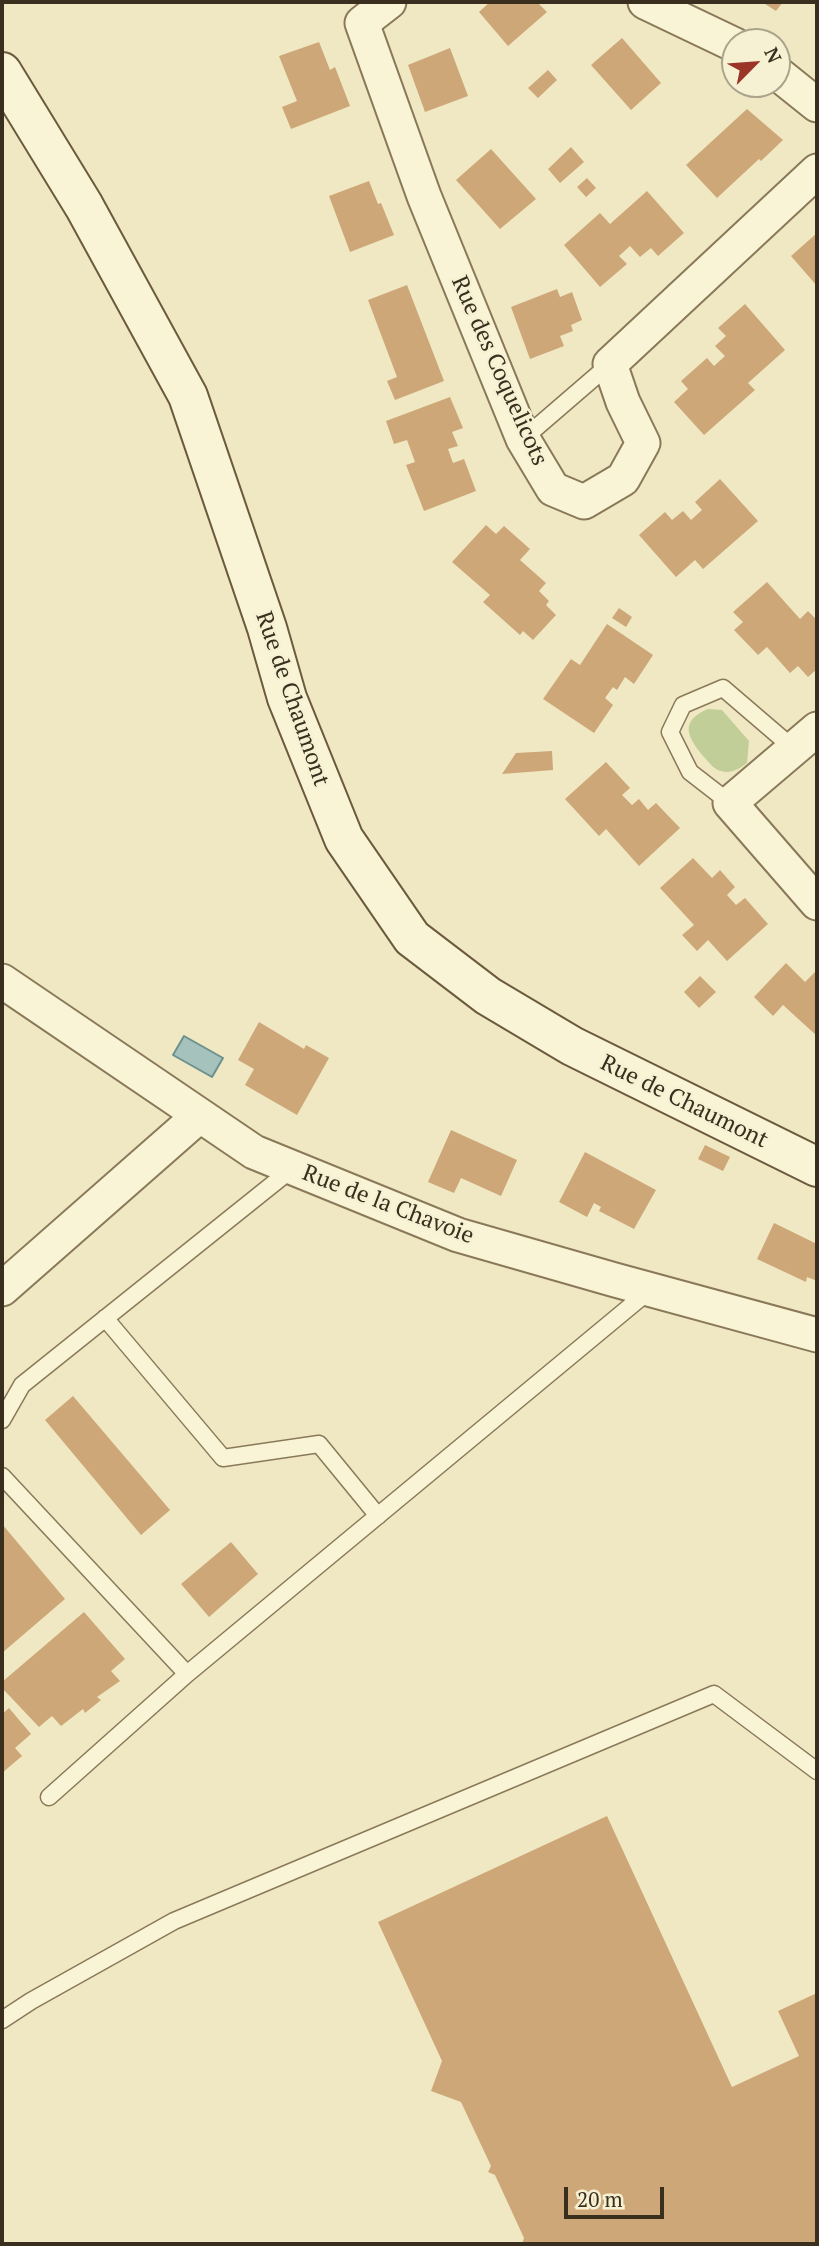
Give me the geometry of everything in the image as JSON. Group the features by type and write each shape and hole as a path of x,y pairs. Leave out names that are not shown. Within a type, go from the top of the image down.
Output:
{"street":[{"name":"Rue des Coquelicots","path":"389,2 362,23 424,196 523,439 553,489 584,502 623,479 643,443 623,402 610,364"},
{"path":"645,2 721,37"},
{"name":"Rue de Chaumont","path":"2,72 84,206 188,396 267,628 287,698 344,839 412,938 488,996 572,1046 817,1167"},
{"path":"791,84 817,105"},
{"path":"610,364 817,171"},
{"path":"805,739 730,803 817,903"},
{"name":"Rue de la Chavoie","path":"2,981 254,1152 458,1235 817,1335"},
{"path":"2,1289 199,1116"}],"lane":[{"path":"523,439 610,364"},
{"path":"730,803 690,772 670,732 683,705 723,688 805,739"},
{"path":"2,1420 22,1384 293,1168"},
{"path":"49,1797 187,1674 650,1290"},
{"path":"105,1318 223,1458 319,1444 378,1516"},
{"path":"2,1476 187,1674"},
{"path":"2,2020 174,1921 714,1694 817,1771"}],"green space":[{"path":"708,709 722,710 749,741 747,763 738,769 728,772 716,769 693,743 690,724"}],"water":[{"path":"184,1036 223,1058 212,1077 173,1055"}],"building":[{"path":"490,2 537,2 547,12 508,46 479,12"},
{"path":"762,2 783,2 776,11"},
{"path":"622,38 661,83 631,110 591,65"},
{"path":"319,42 330,70 335,67 350,106 291,129 282,107 297,101 279,56"},
{"path":"450,48 468,96 425,112 408,65"},
{"path":"548,70 557,80 538,98 528,88"},
{"path":"747,109 783,140 717,198 686,165"},
{"path":"571,147 584,162 560,183 548,169"},
{"path":"491,149 536,199 500,229 456,180"},
{"path":"587,178 596,188 586,197 577,187"},
{"path":"369,181 394,235 350,252 329,196"},
{"path":"647,191 684,233 658,256 651,248 640,257 630,246 619,256 627,264 600,287 564,245 600,213 610,224"},
{"path":"817,233 817,286 791,256"},
{"path":"407,285 444,381 395,400 387,381 397,377 368,300"},
{"path":"557,289 560,297 572,292 582,320 571,325 573,331 560,336 564,346 530,359 511,307"},
{"path":"745,304 785,350 748,383 755,390 704,435 674,402 688,389 681,381 707,358 714,366 725,356 715,346 726,336 718,328"},
{"path":"450,397 463,428 452,432 458,446 448,449 453,463 464,459 476,491 424,511 406,465 415,462 407,440 394,444 386,421"},
{"path":"720,479 758,521 703,569 695,560 676,577 639,535 665,512 672,520 683,511 691,520 702,510 695,502"},
{"path":"486,525 496,534 504,526 530,549 520,560 546,583 539,591 549,601 546,605 556,615 533,640 523,631 520,635 483,602 490,595 452,562"},
{"path":"767,582 800,619 808,611 817,620 817,669 808,677 798,666 790,673 767,647 758,655 734,630 743,622 733,612"},
{"path":"619,608 632,617 626,627 612,618"},
{"path":"607,624 653,655 634,684 625,677 617,690 613,687 605,698 613,705 594,733 543,699 571,659 580,665"},
{"path":"552,751 553,770 502,774 516,753"},
{"path":"606,762 630,788 622,795 632,805 639,799 648,810 656,803 680,828 639,866 606,829 599,836 565,799"},
{"path":"693,858 712,878 720,870 735,887 727,895 736,905 745,898 768,924 727,961 708,940 697,951 682,935 694,925 660,888"},
{"path":"786,963 805,982 817,972 817,1036 783,1005 773,1016 754,997"},
{"path":"700,976 716,992 699,1008 684,992"},
{"path":"259,1022 304,1049 306,1045 329,1058 297,1115 245,1085 254,1069 238,1060"},
{"path":"451,1130 517,1160 501,1196 461,1178 454,1193 428,1182"},
{"path":"705,1145 730,1157 723,1171 698,1159"},
{"path":"585,1152 656,1190 634,1229 599,1211 601,1207 594,1203 587,1217 559,1202"},
{"path":"774,1223 817,1244 817,1281 807,1277 806,1282 757,1259"},
{"path":"73,1396 170,1510 141,1535 45,1420"},
{"path":"2,1524 65,1599 2,1653"},
{"path":"231,1542 258,1574 209,1617 181,1584"},
{"path":"84,1612 125,1659 111,1671 120,1681 97,1697 101,1700 85,1713 83,1709 61,1726 52,1716 39,1727 2,1688 2,1682"},
{"path":"9,1708 31,1734 15,1748 22,1756 2,1773 2,1714"},
{"path":"607,1816 732,2087 799,2056 778,2011 817,1993 817,2244 522,2244 524,2238 495,2175 488,2172 491,2166 461,2102 431,2091 442,2061 378,1922"}]}
